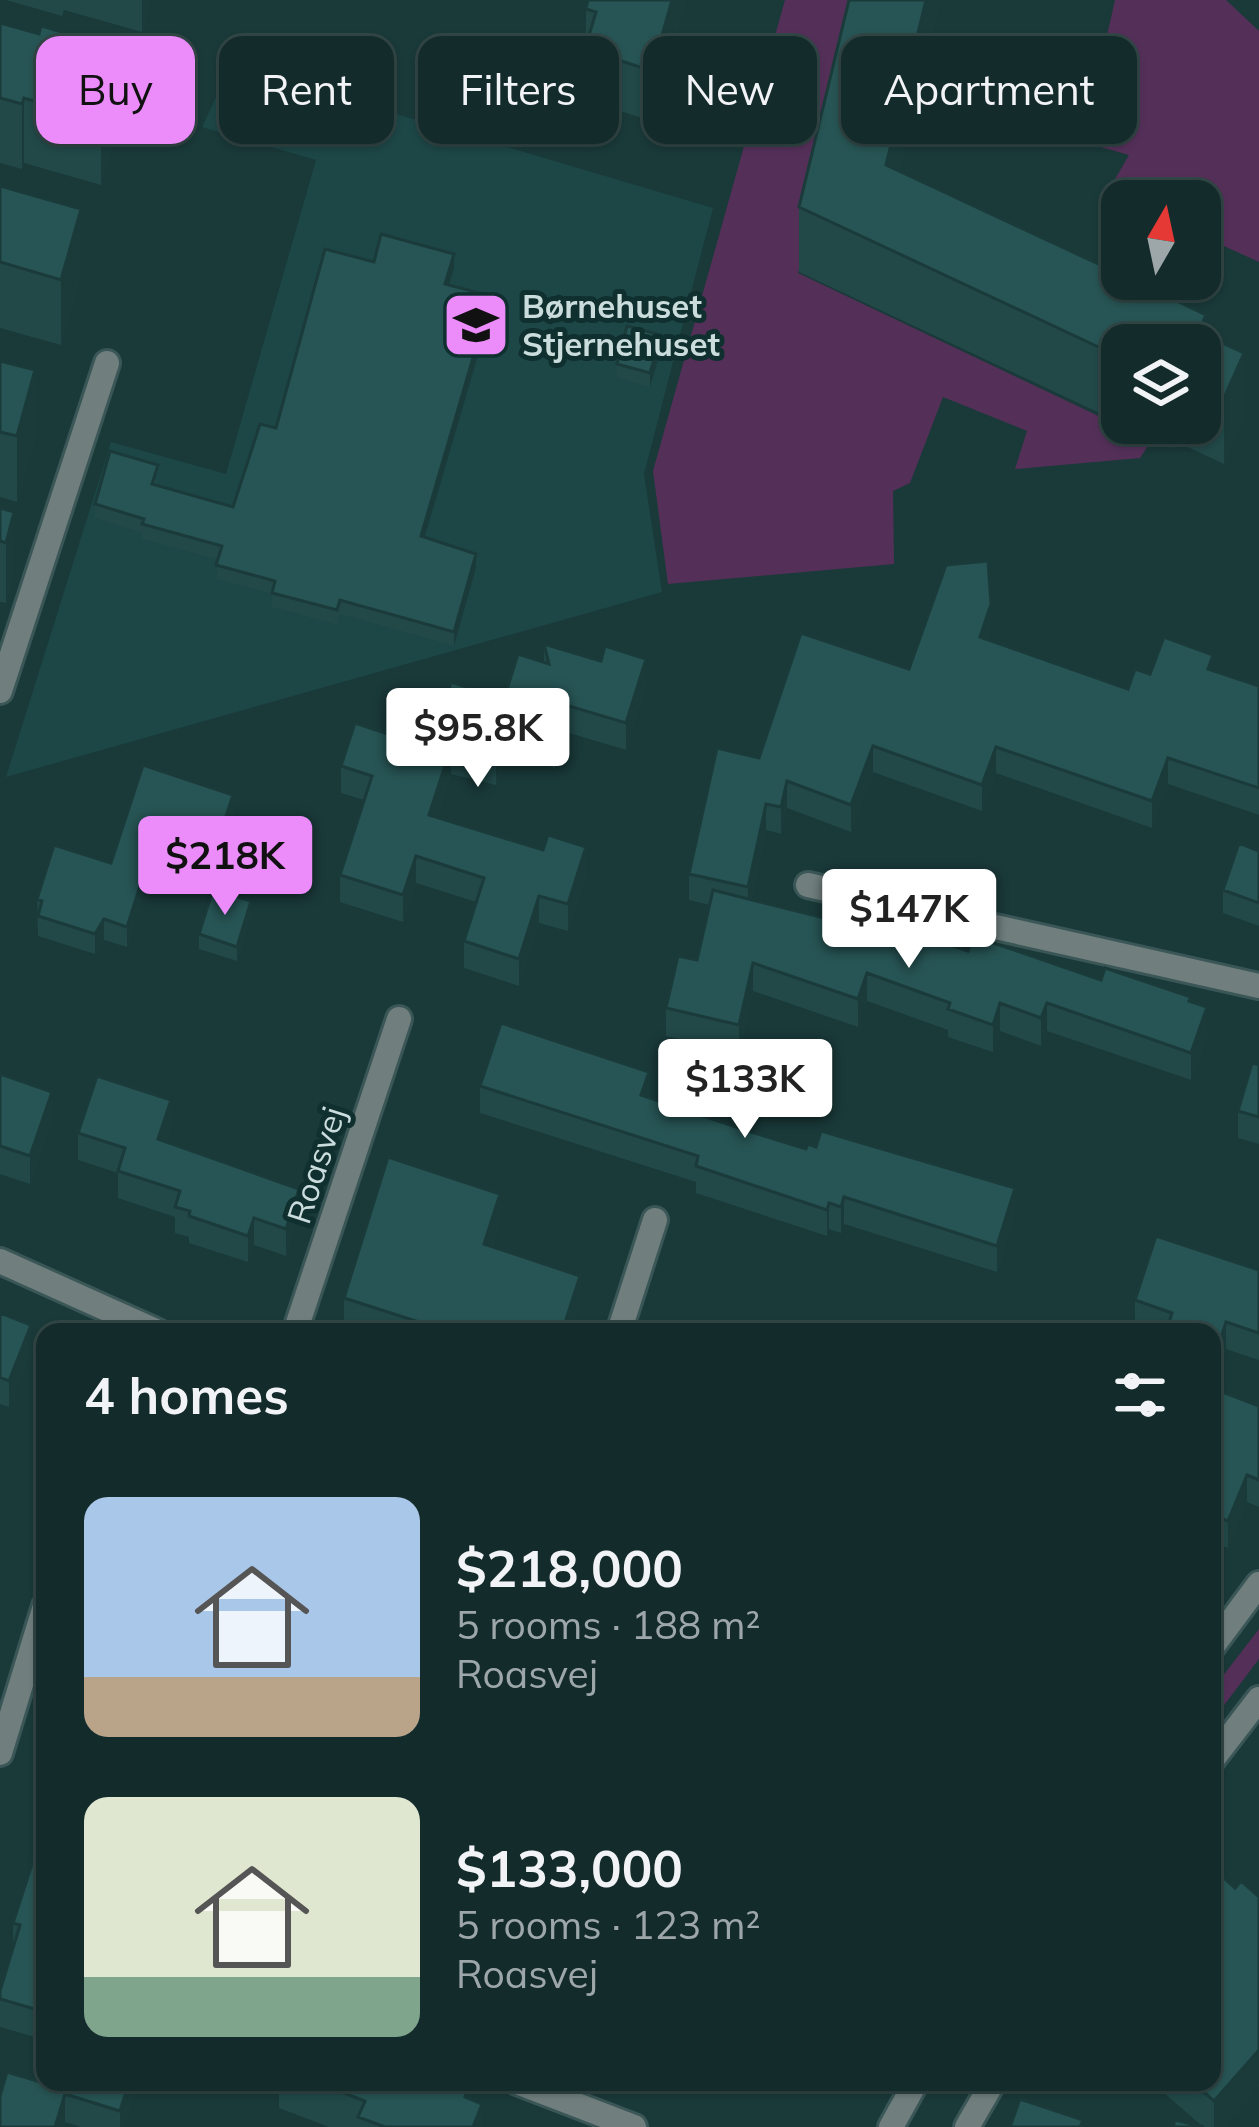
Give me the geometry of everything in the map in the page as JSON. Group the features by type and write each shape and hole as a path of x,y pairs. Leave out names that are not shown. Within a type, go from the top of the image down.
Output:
{"street":[{"path":"0,691 107,363"},
{"path":"808,884 1259,986"},
{"name":"Roasvej","path":"298,1323 399,1019"},
{"path":"622,1323 655,1220"},
{"path":"0,1261 125,1323"},
{"path":"1221,1635 1259,1584"},
{"path":"0,1753 36,1635"},
{"path":"1221,1748 1259,1699"},
{"path":"540,2091 634,2127"},
{"path":"890,2127 911,2091"},
{"path":"967,2127 988,2091"}],"shaded area":[{"path":"785,0 864,0 855,36 841,36 841,95 798,273 1101,417 1101,444 1149,444 1140,458 1015,469 1027,431 943,397 910,483 893,491 894,564 668,584 653,471 745,144 817,144 817,36 775,36"},
{"path":"1115,0 1226,0 1259,31 1259,262 1221,245 1221,180 1115,180 1129,155 1090,144 1137,144 1137,36 1107,36"},
{"name":"Børnehuset Stjernehuset","path":"219,91 219,132 202,127"},
{"name":"Børnehuset Stjernehuset","path":"394,113 418,120 418,144 497,144 713,208 644,474 662,592 6,777 111,442 226,474 316,160 261,144 394,144"},
{"path":"1259,1629 1259,1659 1221,1709 1221,1678"}],"building":[{"path":"588,0 672,0 662,36 643,36 643,68 619,60 619,36 589,36 596,12 586,9"},
{"path":"849,0 926,0 917,36 841,36 841,144 891,144 886,165 1101,265 1101,300 1174,300 1206,315 1202,324 1101,324 1101,348 799,207"},
{"path":"0,23 39,34 41,26 76,36 36,36 36,101 24,98 22,104 0,98"},
{"path":"0,186 81,209 61,280 0,262"},
{"path":"381,234 454,254 445,284 491,296 421,536 476,554 454,632 340,600 337,610 272,593 275,581 216,565 222,546 142,524 144,519 95,504 110,451 158,465 152,484 233,507 260,424 276,428 325,249 374,262"},
{"path":"627,326 661,335 650,373 617,364"},
{"path":"1221,342 1244,353 1221,397"},
{"path":"0,361 35,370 17,436 0,432"},
{"path":"0,508 14,512 6,543 0,541"},
{"path":"988,561 991,604 980,637 1128,689 1135,669 1150,674 1164,637 1213,655 1208,669 1259,686 1259,788 1168,758 1152,801 996,747 982,785 873,746 851,805 787,781 781,807 766,804 748,887 689,874 717,748 759,758 801,633 909,669 946,565"},
{"path":"544,644 601,661 605,646 646,659 626,723 566,705 555,741 507,725 496,758 451,747 429,815 543,850 548,835 586,847 568,904 539,896 519,959 464,941 484,878 416,856 403,895 340,875 372,776 341,766 355,723 385,733 391,715 436,729 451,682 504,699 518,654 549,664"},
{"path":"143,765 233,795 217,844 159,826 127,927 104,919 95,934 38,916 42,901 37,899 54,845 111,863"},
{"path":"1239,843 1259,851 1259,903 1223,890"},
{"path":"213,889 251,901 237,947 199,934"},
{"path":"713,890 832,920 837,906 968,951 973,936 1101,980 1105,968 1191,997 1189,1001 1207,1007 1191,1053 1047,1003 1041,1018 1000,1003 993,1025 948,1009 950,1003 867,973 858,999 753,963 739,1025 666,1008 678,956 697,960"},
{"path":"501,1023 649,1072 641,1095 748,1131 806,1149 808,1144 816,1147 821,1131 1015,1188 997,1246 844,1197 841,1207 829,1203 827,1210 696,1166 698,1156 480,1086"},
{"path":"1252,1063 1259,1065 1259,1117 1238,1111"},
{"path":"0,1074 52,1092 30,1156 0,1146"},
{"path":"97,1076 171,1100 158,1139 299,1189 286,1229 254,1218 248,1236 189,1216 190,1211 175,1207 180,1191 118,1171 125,1148 78,1133"},
{"path":"388,1157 500,1194 484,1244 580,1276 565,1323 422,1323 344,1298"},
{"path":"1156,1236 1259,1270 1259,1333 1226,1322 1221,1338 1221,1323 1169,1323 1172,1313 1135,1300"},
{"path":"0,1313 31,1325 9,1381 0,1377"},
{"path":"1221,1391 1259,1406 1259,1480 1247,1475 1228,1521 1221,1518"},
{"path":"36,1852 36,2009 0,1999 20,1925 13,1923"},
{"path":"1221,1876 1235,1888 1241,1881 1259,1897 1259,2050 1214,2101 1202,2091 1221,2091"},
{"path":"7,2072 36,2081 36,2091 126,2091 120,2111 65,2094 55,2127 0,2127 0,2096"},
{"path":"339,2091 467,2091 465,2097 482,2104 473,2127 385,2127 358,2117 365,2101"},
{"path":"1020,2099 1083,2120 1080,2127 1010,2127"},
{"path":"1175,2120 1204,2127 1173,2127"}],"place":[{"name":"Børnehuset Stjernehuset","path":"476,325"}]}
